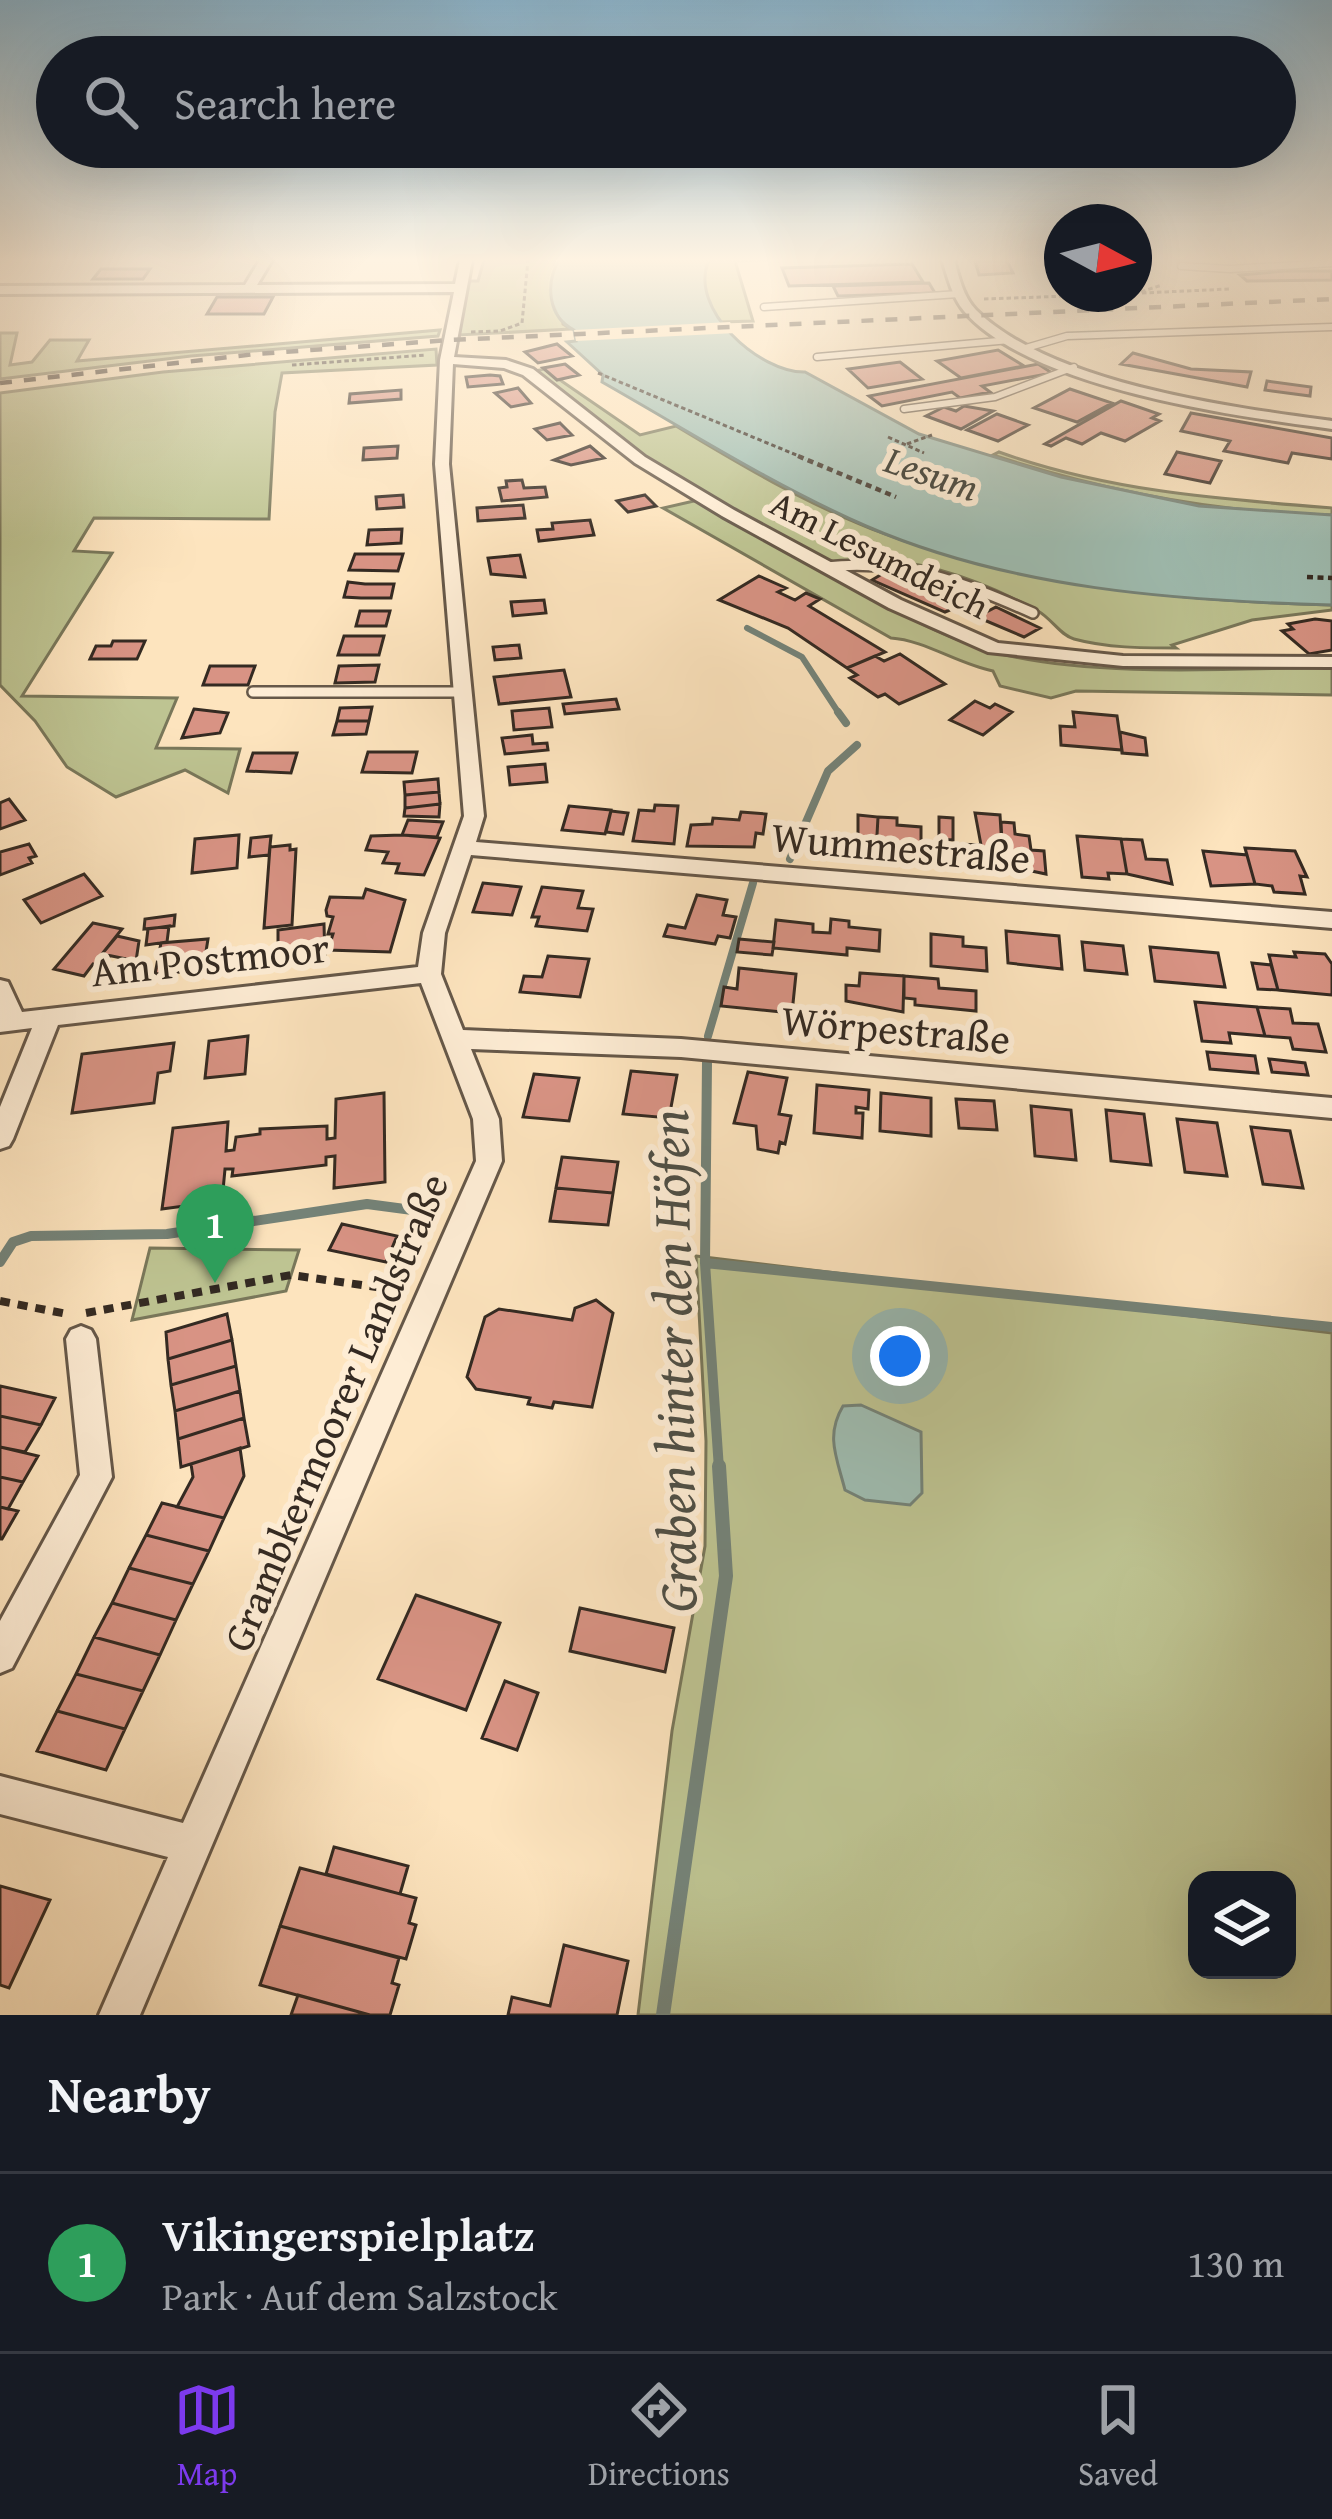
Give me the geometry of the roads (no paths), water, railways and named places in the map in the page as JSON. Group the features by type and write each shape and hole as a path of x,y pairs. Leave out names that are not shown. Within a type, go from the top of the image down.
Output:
{"street":[{"path":"1041,354 1180,398 1332,425"},
{"name":"Am Lesumdeich","path":"447,357 528,371 640,460 895,604 994,648 1107,661 1332,662"},
{"name":"Grambkermoorer Landstraße","path":"119,2015 489,1161 486,1120 430,974 434,933 475,816 442,464 447,357"},
{"name":"Wummestraße","path":"464,848 1332,920"},
{"name":"Am Postmoor","path":"7,1022 430,974"},
{"path":"0,988 7,1022"},
{"path":"0,1138 49,1017"},
{"name":"Wörpestraße","path":"453,1039 681,1048 1332,1108"},
{"path":"0,1656 97,1477 81,1339"},
{"path":"0,1795 193,1844"}],"lane":[{"path":"817,357 851,354"},
{"path":"904,409 995,397 1074,367"},
{"path":"826,567 882,561 916,565 1033,613"},
{"path":"253,692 465,692"}],"water":[{"name":"Lesum","path":"580,354 755,354 805,372 919,434 1061,477 1199,506 1332,515 1332,605 1095,588 1036,578 921,547 866,526 765,476 602,382 603,375"},
{"path":"861,1405 921,1432 922,1493 910,1505 865,1500 845,1490 834,1447 835,1427 843,1406"}],"waterway":[{"name":"Graben hinter den Höfen","path":"747,628 802,657 838,712"},
{"name":"Graben hinter den Höfen","path":"838,712 846,723"},
{"name":"Graben hinter den Höfen","path":"790,859 828,771 857,745"},
{"name":"Graben hinter den Höfen","path":"708,1036 753,883"},
{"name":"Graben hinter den Höfen","path":"705,1263 707,1062"},
{"path":"0,1262 13,1242 31,1236 167,1234 367,1204 435,1213"},
{"path":"705,1263 1332,1327"},
{"name":"Graben hinter den Höfen","path":"705,1263 719,1469"},
{"name":"Graben hinter den Höfen","path":"663,2015 726,1576 719,1466"}],"railway":[{"path":"0,383 256,354"}],"place":[{"name":"Vikingerspielplatz","path":"215,1283"}]}
